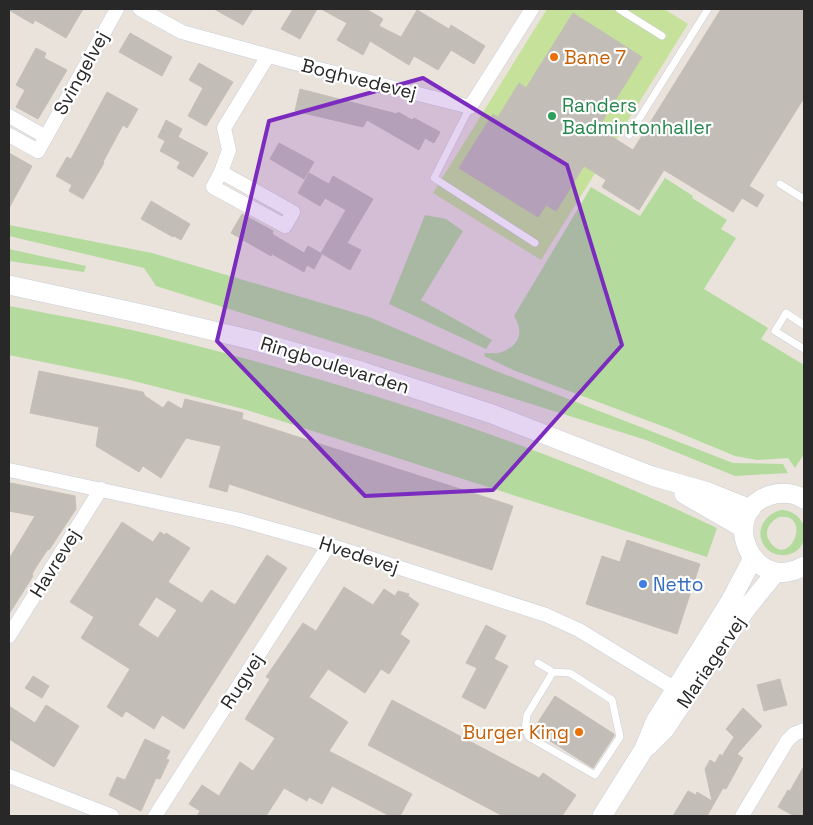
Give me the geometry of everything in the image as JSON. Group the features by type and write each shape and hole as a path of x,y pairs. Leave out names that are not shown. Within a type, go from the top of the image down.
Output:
{"main road":[{"name":"Ringboulevarden","path":"9,285 252,340 364,372 492,414 652,476 708,492 751,509"},
{"name":"Ringboulevarden","path":"652,476 743,528"},
{"path":"801,492 767,496 756,503 751,509 743,528 746,547 753,558 763,567 776,572 794,571 804,566"},
{"name":"Mariagervej","path":"682,693 753,558"},
{"name":"Mariagervej","path":"602,816 644,749 655,722 682,693 776,572"}],"street":[{"name":"Svingelvej","path":"9,135 38,151 117,9"},
{"name":"Boghvedevej","path":"140,9 182,32 268,56 470,107"},
{"path":"470,107 532,9"},
{"path":"221,172 293,212 285,226 213,187 229,150 224,128 268,56"},
{"name":"Svingelvej","path":"9,116 46,137"},
{"name":"Hvedevej","path":"9,470 236,519 328,545 560,621 587,635 682,693"},
{"name":"Havrevej","path":"9,636 101,489"},
{"name":"Rugvej","path":"155,816 328,545"},
{"path":"742,816 787,742 794,734 804,730"},
{"path":"9,776 112,816"}],"lane":[{"path":"620,9 662,36"},
{"path":"629,135 708,9"},
{"path":"470,107 434,178 536,243"},
{"path":"780,184 804,199"},
{"path":"804,324 786,314 776,331 804,349"},
{"path":"538,663 553,672 570,673 612,700 620,737 595,775 529,737 525,729 528,716 553,672"}],"highlighted area":[{"path":"423,78 567,165 622,345 493,490 365,496 217,341 269,121"}],"green space":[{"path":"547,9 664,9 688,24 541,260 433,193"},
{"path":"665,178 727,220 721,229 736,238 704,289 768,328 761,339 804,365 804,454 795,468 788,458 757,460 735,456 670,429 513,370 484,356 485,353 502,352 513,346 519,332 514,316 591,187 640,216"},
{"path":"425,215 446,219 463,231 421,300 492,340 486,349 389,304"},
{"path":"9,225 152,253 369,317 491,369 733,463 783,464 788,473 735,476 646,440 156,286 144,268 9,236"},
{"path":"9,249 86,266 84,272 9,261"},
{"path":"9,306 149,334 222,352 367,393 509,441 580,468 717,528 707,557 247,410 126,379 9,355"},
{"path":"787,511 801,520 805,536 797,551 787,555 776,554 767,549 763,543 761,538 762,526 765,520 775,512","holes":["779,517 789,518 795,523 795,538 791,545 785,549 778,549 768,538 768,528"]}],"building":[{"path":"9,9 83,9 66,38 35,20 33,24"},
{"path":"214,9 253,9 243,25"},
{"path":"293,9 317,9 300,39 281,29"},
{"path":"321,9 366,9 383,19 379,26 401,37 417,10 449,29 451,25 485,46 474,64 451,50 438,70 414,56 409,65 370,41 363,55 337,40 347,23"},
{"path":"721,9 804,9 804,98 749,186 764,195 757,207 742,198 733,212 664,170 639,210 602,187 606,180 584,166 556,211 546,205 538,217 459,168 493,114 498,117 519,83 526,88 573,13 642,57 598,128 633,150"},
{"path":"130,33 172,57 162,76 119,52"},
{"path":"36,48 46,53 44,58 67,70 38,119 16,107 25,90 16,85"},
{"path":"199,63 233,82 206,126 188,116 203,88 189,80"},
{"path":"300,89 397,114 398,112 440,132 434,143 425,138 419,150 367,120 363,127 295,111"},
{"path":"107,92 138,109 127,128 123,125 83,199 69,191 72,185 56,176 67,157 71,159"},
{"path":"166,120 182,129 178,137 208,153 193,177 177,168 180,162 160,151 165,141 158,137"},
{"path":"279,143 314,162 304,179 270,159"},
{"path":"9,153 32,166 9,208"},
{"path":"309,173 329,184 333,176 373,199 347,243 361,250 350,270 321,253 346,210 325,198 320,206 298,193"},
{"path":"151,201 190,224 181,240 141,219"},
{"path":"242,214 273,231 272,234 304,253 308,246 322,254 314,269 307,265 304,272 231,233"},
{"path":"39,371 143,392 145,396 163,408 168,401 182,409 185,399 243,413 242,419 513,506 492,570 229,484 227,492 209,487 221,446 186,438 161,478 143,466 139,472 96,446 99,427 30,413"},
{"path":"9,484 75,496 76,509 38,564 32,574 33,576 9,614 9,559 35,516 9,511"},
{"path":"122,522 153,542 160,532 165,535 166,533 190,548 168,582 202,603 211,590 235,605 267,555 287,568 184,729 162,715 154,729 126,711 122,717 107,707 130,669 81,638 94,617 70,602","holes":["156,597 177,610 158,638 138,625"]},
{"name":"Netto","path":"627,540 700,564 677,634 586,604 602,556 620,562"},
{"path":"344,587 373,605 384,589 395,596 398,591 409,594 408,596 419,604 400,634 410,641 389,674 381,669 365,693 328,669 309,697 348,722 329,751 412,794 400,816 390,816 332,786 322,804 309,797 307,801 284,788 266,816 197,816 200,811 189,804 202,785 219,796 240,762 253,771 275,738 245,719 270,679 266,677 303,623 316,631"},
{"path":"486,625 506,636 494,659 508,666 485,709 462,697 477,668 466,663"},
{"path":"33,676 49,686 42,698 25,688"},
{"path":"780,679 787,705 764,711 757,685"},
{"path":"555,696 614,734 593,768 533,730"},
{"path":"392,700 539,778 543,773 576,795 562,816 503,816 368,745"},
{"path":"46,705 79,726 54,767 9,739 9,706 35,723"},
{"path":"743,708 762,726 737,754 743,758 726,789 723,788 707,816 673,816 688,791 696,795 697,792 712,801 705,769 710,760 715,763 720,754 722,756 734,737 726,729"},
{"path":"145,739 170,751 166,759 169,760 160,779 156,778 141,811 109,795 117,777 125,780"},
{"path":"804,766 804,816 794,816 778,807 788,790 790,791"}],"place":[{"name":"Bane 7","path":"554,57"},
{"name":"Randers Badmintonhaller","path":"552,116"},
{"name":"Netto","path":"643,584"},
{"name":"Burger King","path":"579,732"}]}
